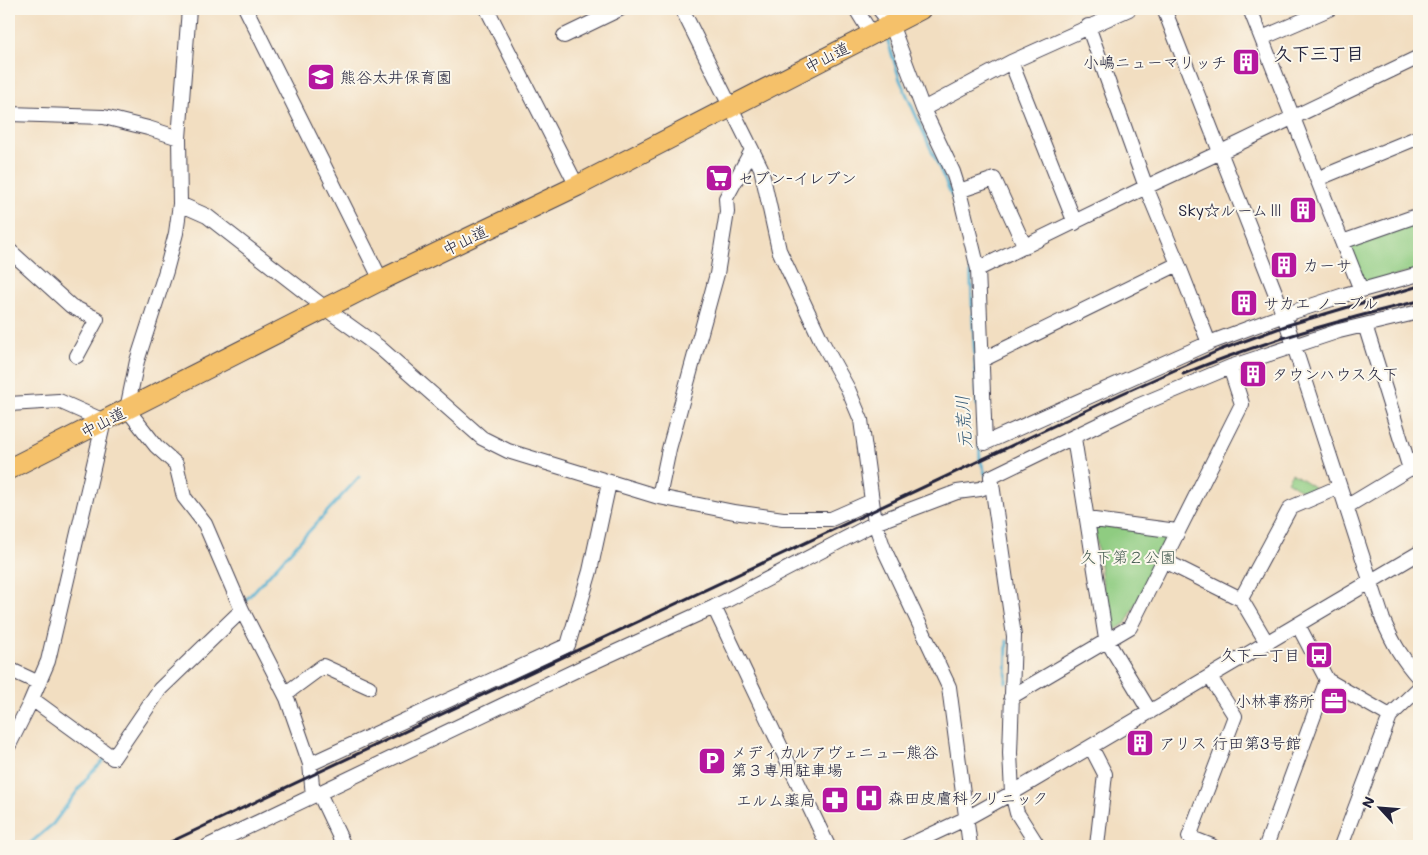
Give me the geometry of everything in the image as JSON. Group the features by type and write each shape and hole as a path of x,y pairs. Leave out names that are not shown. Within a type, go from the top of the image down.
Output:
{"highway":[{"name":"中山道","path":"9,469 381,280 578,186 729,106 872,35 885,16 921,9"}],"street":[{"path":"189,9 179,138 180,204 176,233 166,271 137,361 127,410 156,446 176,464 184,497 205,524 242,610 285,694 310,764 316,795 344,846"},
{"path":"246,9 381,280"},
{"path":"487,9 578,186"},
{"path":"564,36 599,13 620,9"},
{"path":"682,9 761,168 779,250 821,340 848,389 861,420 875,523 884,549 948,687 970,846"},
{"path":"856,9 872,35"},
{"path":"923,109 1011,62 1129,9"},
{"path":"1164,9 1284,315 1370,582 1395,648 1419,678"},
{"path":"1250,9 1361,290"},
{"path":"1262,38 1329,9"},
{"path":"885,16 923,109 953,172 978,270 986,443 1209,343 1284,315 1361,290 1419,274"},
{"path":"1088,26 1146,187 1209,343"},
{"path":"978,270 1146,187 1419,57"},
{"path":"1011,62 1075,223"},
{"path":"9,114 104,117 179,138"},
{"path":"1317,179 1419,137"},
{"path":"659,497 669,449 718,274 727,212 726,198 752,150"},
{"path":"959,191 994,179 1025,247"},
{"path":"180,204 207,216 379,347 482,438 508,451 659,497 734,512 783,519 831,519 872,501"},
{"path":"1342,242 1419,215"},
{"path":"9,250 71,306 97,319 77,356"},
{"path":"982,360 1178,264"},
{"path":"1038,846 1018,813 1012,793 1010,753 1014,636 986,487 991,477 1135,407 1230,367 1339,331 1419,312"},
{"path":"1346,507 1414,466 1365,325"},
{"path":"1011,696 1094,649 1106,639 1130,627 1242,404 1230,367"},
{"path":"9,404 59,401 104,421 48,661 9,745"},
{"path":"1074,438 1106,639 1150,712"},
{"path":"310,764 568,646 590,571 609,483"},
{"path":"208,846 714,606 875,523 957,492 986,487"},
{"path":"1241,599 1290,508 1339,487"},
{"path":"1087,519 1177,531"},
{"path":"907,846 967,818 1012,793 1419,553"},
{"path":"1163,560 1241,599 1267,643"},
{"path":"714,606 828,846"},
{"path":"32,699 113,758 160,689 242,610"},
{"path":"1298,625 1327,680 1390,716"},
{"path":"285,694 323,666 369,687"},
{"path":"9,669 39,683"},
{"path":"1210,677 1235,716 1187,842 1212,846"},
{"path":"1266,846 1327,680"},
{"path":"1341,846 1390,716 1419,688"},
{"path":"1091,747 1105,774 1097,846"}],"green space":[{"path":"1419,220 1419,269 1368,284 1362,280 1348,244"},
{"path":"1292,473 1314,487 1309,495 1287,481"},
{"name":"久下第２公園","path":"1094,524 1171,535 1126,623 1110,633"}],"waterway":[{"name":"元荒川","path":"886,35 900,80 955,203"},
{"name":"元荒川","path":"970,261 977,405"},
{"name":"元荒川","path":"979,444 980,459 986,476"},
{"path":"244,602 359,477"},
{"name":"元荒川","path":"1006,682 1007,641"},
{"path":"27,846 53,824 90,774 106,758"}],"railway":[{"path":"162,846 1121,394 1220,350 1288,325 1419,286"},
{"path":"1183,374 1212,362 1300,333 1419,301"}],"place":[{"name":"小嶋ニューマリッチ","path":"1246,62"},
{"name":"熊谷太井保育園","path":"321,77"},
{"name":"セブン-イレブン","path":"719,178"},
{"name":"Sky☆ルームⅢ","path":"1303,210"},
{"name":"カーサ","path":"1284,265"},
{"name":"サカエ ノーブル","path":"1244,303"},
{"name":"タウンハウス久下","path":"1253,374"},
{"name":"久下一丁目","path":"1319,655"},
{"name":"小林事務所","path":"1334,701"},
{"name":"アリス 行田第3号館","path":"1140,743"},
{"name":"メディカルアヴェニュー熊谷 第３専用駐車場","path":"712,761"},
{"name":"森田皮膚科クリニック","path":"869,798"},
{"name":"エルム薬局","path":"835,800"}],"district":[{"name":"久下三丁目","path":"1319,54"}]}
